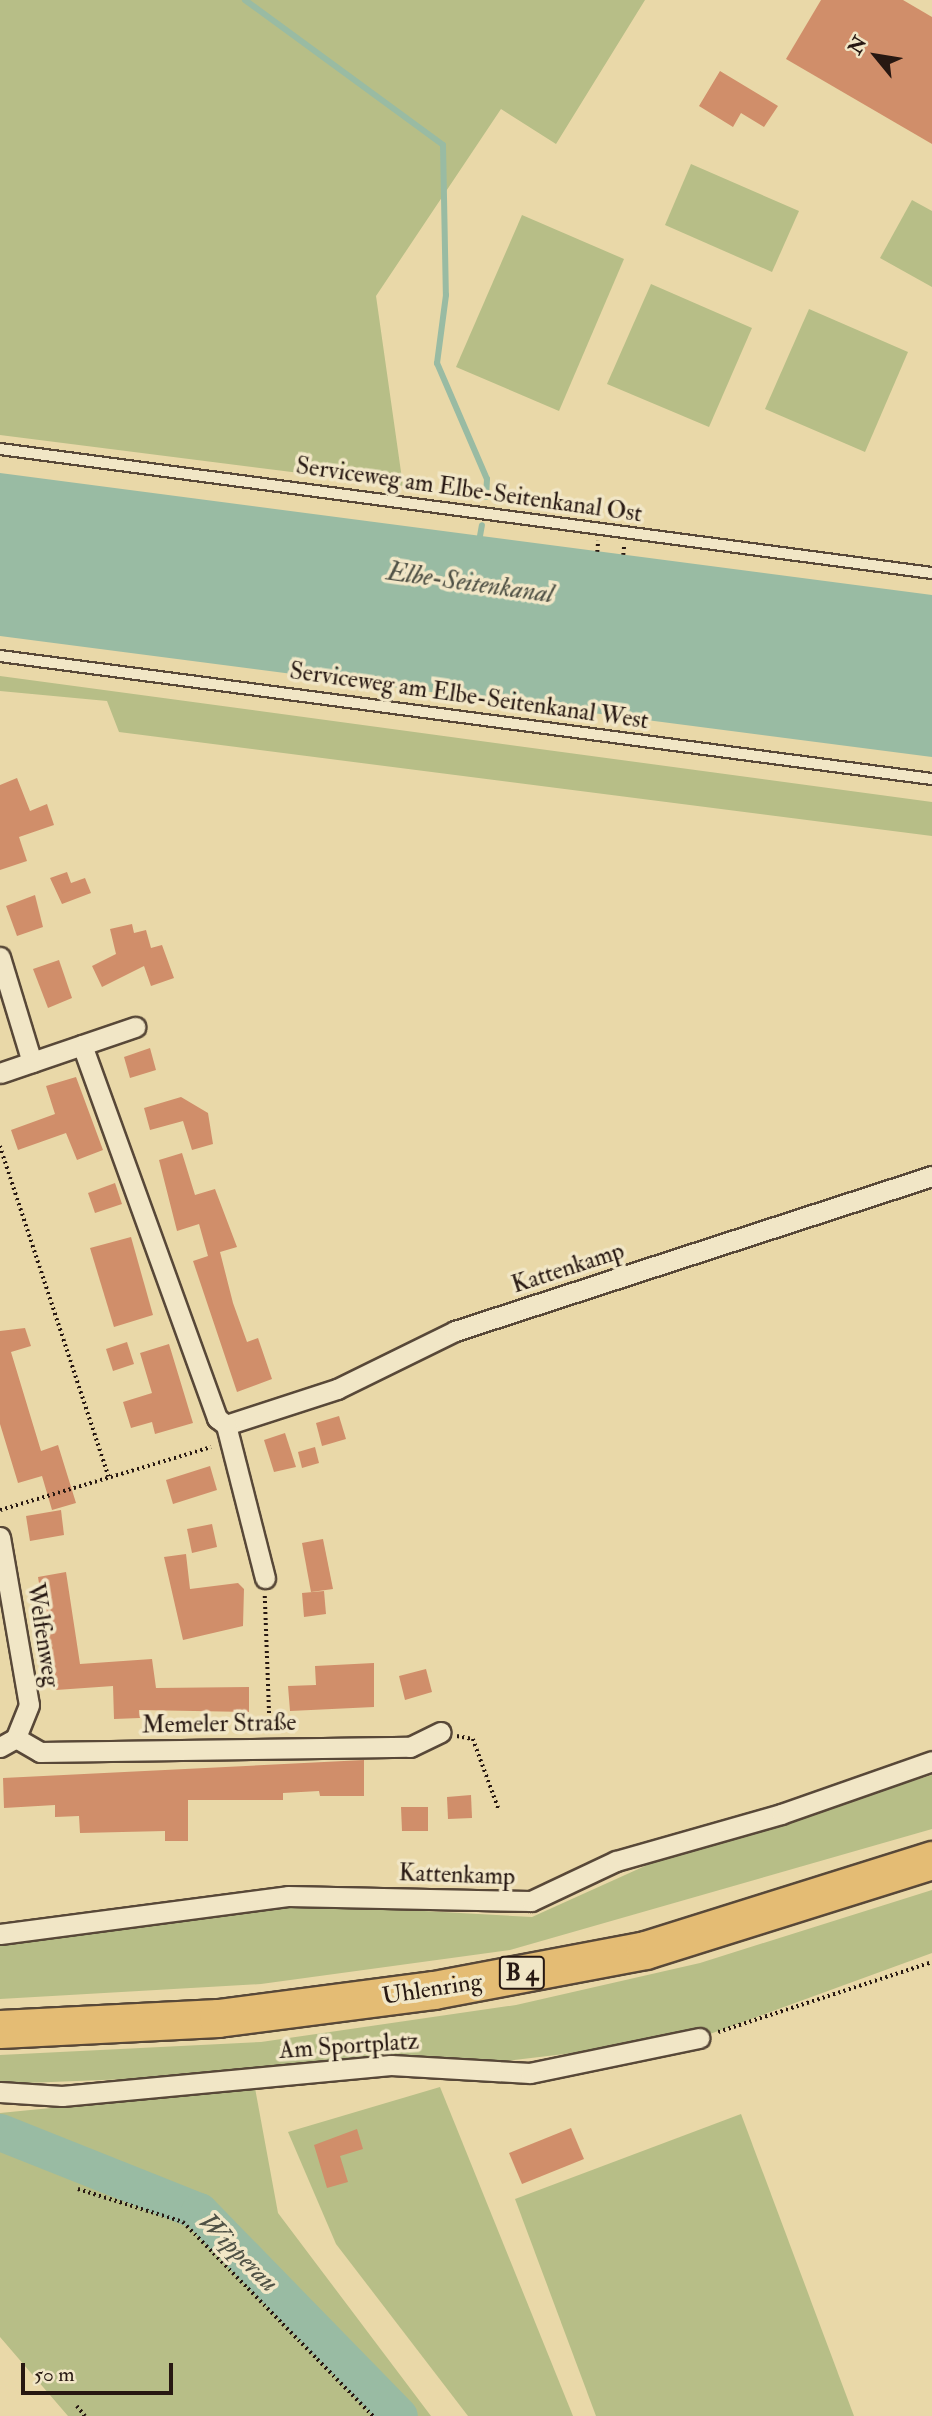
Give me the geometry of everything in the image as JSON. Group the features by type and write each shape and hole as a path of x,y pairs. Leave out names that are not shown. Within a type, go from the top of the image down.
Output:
{"highway":[{"name":"Uhlenring","path":"0,2029 218,2018 435,1990 645,1950 932,1860"}],"street":[{"path":"0,957 32,1062"},
{"path":"0,1073 135,1027"},
{"path":"82,1045 217,1418 228,1433 265,1578"},
{"name":"Kattenkamp","path":"228,1433 337,1389 455,1331 932,1176"},
{"name":"Welfenweg","path":"0,1537 29,1705 8,1742"},
{"name":"Memeler Straße","path":"8,1742 40,1752 410,1747 441,1732"},
{"name":"Kattenkamp","path":"0,1934 288,1896 481,1905 531,1901 616,1861 781,1814 932,1761"},
{"name":"Am Sportplatz","path":"0,2092 62,2096 391,2065 530,2073 699,2038"}],"lane":[{"name":"Serviceweg am Elbe-Seitenkanal Ost","path":"0,449 932,573"},
{"name":"Serviceweg am Elbe-Seitenkanal West","path":"0,656 932,779"}],"path":[{"path":"0,1146 109,1477"},
{"path":"0,1510 109,1477 228,1433"},
{"path":"265,1578 270,1747"},
{"path":"441,1732 473,1739 499,1810"},
{"path":"699,2038 932,1962"},
{"path":"79,2189 183,2222 373,2416"},
{"path":"77,2406 85,2416"}],"shaded area":[{"path":"0,0 645,0 556,144 501,109 376,296 403,486 0,435"},
{"path":"691,164 799,211 772,272 665,225"},
{"path":"912,200 932,211 932,287 880,258"},
{"path":"522,215 624,259 559,411 456,367"},
{"path":"651,284 752,328 709,427 607,384"},
{"path":"809,309 908,352 865,452 765,409"},
{"path":"0,676 932,802 932,836 119,732 107,701 0,691"},
{"path":"932,1775 932,1829 510,1950 261,1984 0,1999 0,1944 298,1904 532,1917 656,1861"},
{"path":"932,1890 932,1953 699,2038 464,2066 0,2084 0,2055 261,2042 516,2005 700,1963"},
{"path":"440,2087 573,2416 468,2416 336,2244 288,2132"},
{"path":"255,2088 278,2213 431,2416 68,2416 0,2337 0,2113"},
{"path":"741,2114 854,2416 596,2416 515,2199"}],"water":[{"name":"Elbe-Seitenkanal","path":"0,473 932,595 932,757 0,636"}],"building":[{"path":"821,0 903,0 932,17 932,144 786,59"},
{"path":"720,71 778,106 764,127 741,113 733,127 699,106"},
{"path":"17,778 30,811 47,804 54,825 19,837 27,861 0,870 0,785"},
{"path":"67,872 71,883 85,878 91,893 62,904 50,878"},
{"path":"35,895 43,927 17,936 6,906"},
{"path":"132,924 134,933 146,930 151,948 162,945 174,978 151,986 144,966 102,987 92,966 116,954 110,929"},
{"path":"59,960 72,998 48,1008 33,969"},
{"path":"150,1048 156,1070 130,1078 124,1057"},
{"path":"76,1077 103,1150 77,1160 66,1133 18,1150 11,1130 55,1114 46,1086"},
{"path":"181,1097 208,1113 213,1144 192,1150 183,1121 150,1130 144,1108"},
{"path":"182,1153 195,1195 215,1189 237,1247 220,1252 233,1303 247,1342 258,1338 272,1379 237,1392 193,1261 208,1256 199,1224 177,1231 159,1160"},
{"path":"115,1183 122,1204 95,1213 88,1193"},
{"path":"131,1237 153,1315 114,1327 90,1248"},
{"path":"25,1328 31,1346 11,1352 41,1451 58,1445 76,1503 52,1510 42,1476 18,1483 0,1424 0,1331"},
{"path":"127,1342 134,1364 113,1371 106,1349"},
{"path":"169,1344 193,1423 155,1434 152,1422 131,1428 123,1402 152,1393 140,1353"},
{"path":"339,1416 346,1439 322,1446 316,1423"},
{"path":"285,1433 296,1467 274,1472 264,1440"},
{"path":"315,1447 319,1463 302,1468 298,1452"},
{"path":"210,1466 217,1490 173,1504 166,1480"},
{"path":"61,1510 64,1535 30,1541 26,1516"},
{"path":"212,1524 217,1547 192,1553 187,1529"},
{"path":"323,1539 333,1589 311,1592 302,1543"},
{"path":"186,1554 190,1589 238,1583 244,1589 243,1626 183,1640 164,1557"},
{"path":"66,1572 80,1664 152,1659 156,1688 249,1687 249,1712 139,1710 140,1718 114,1719 113,1686 56,1690 38,1577"},
{"path":"324,1591 326,1614 304,1617 302,1593"},
{"path":"374,1663 374,1707 290,1711 288,1686 316,1685 315,1666"},
{"path":"426,1669 432,1692 405,1700 399,1676"},
{"path":"364,1760 364,1796 320,1796 319,1791 283,1793 283,1800 188,1800 188,1841 165,1841 165,1831 80,1833 79,1816 55,1817 55,1805 4,1808 3,1778"},
{"path":"471,1795 472,1818 448,1819 447,1797"},
{"path":"401,1807 428,1807 428,1831 402,1831"},
{"path":"571,2128 584,2159 522,2184 509,2153"},
{"path":"357,2129 363,2149 340,2156 348,2182 327,2188 314,2145"}],"waterway":[{"path":"245,0 443,145 446,295 437,363 487,479 486,497"},
{"path":"480,536 482,525"},
{"name":"Wipperau","path":"0,2132 199,2211 399,2416"}]}
